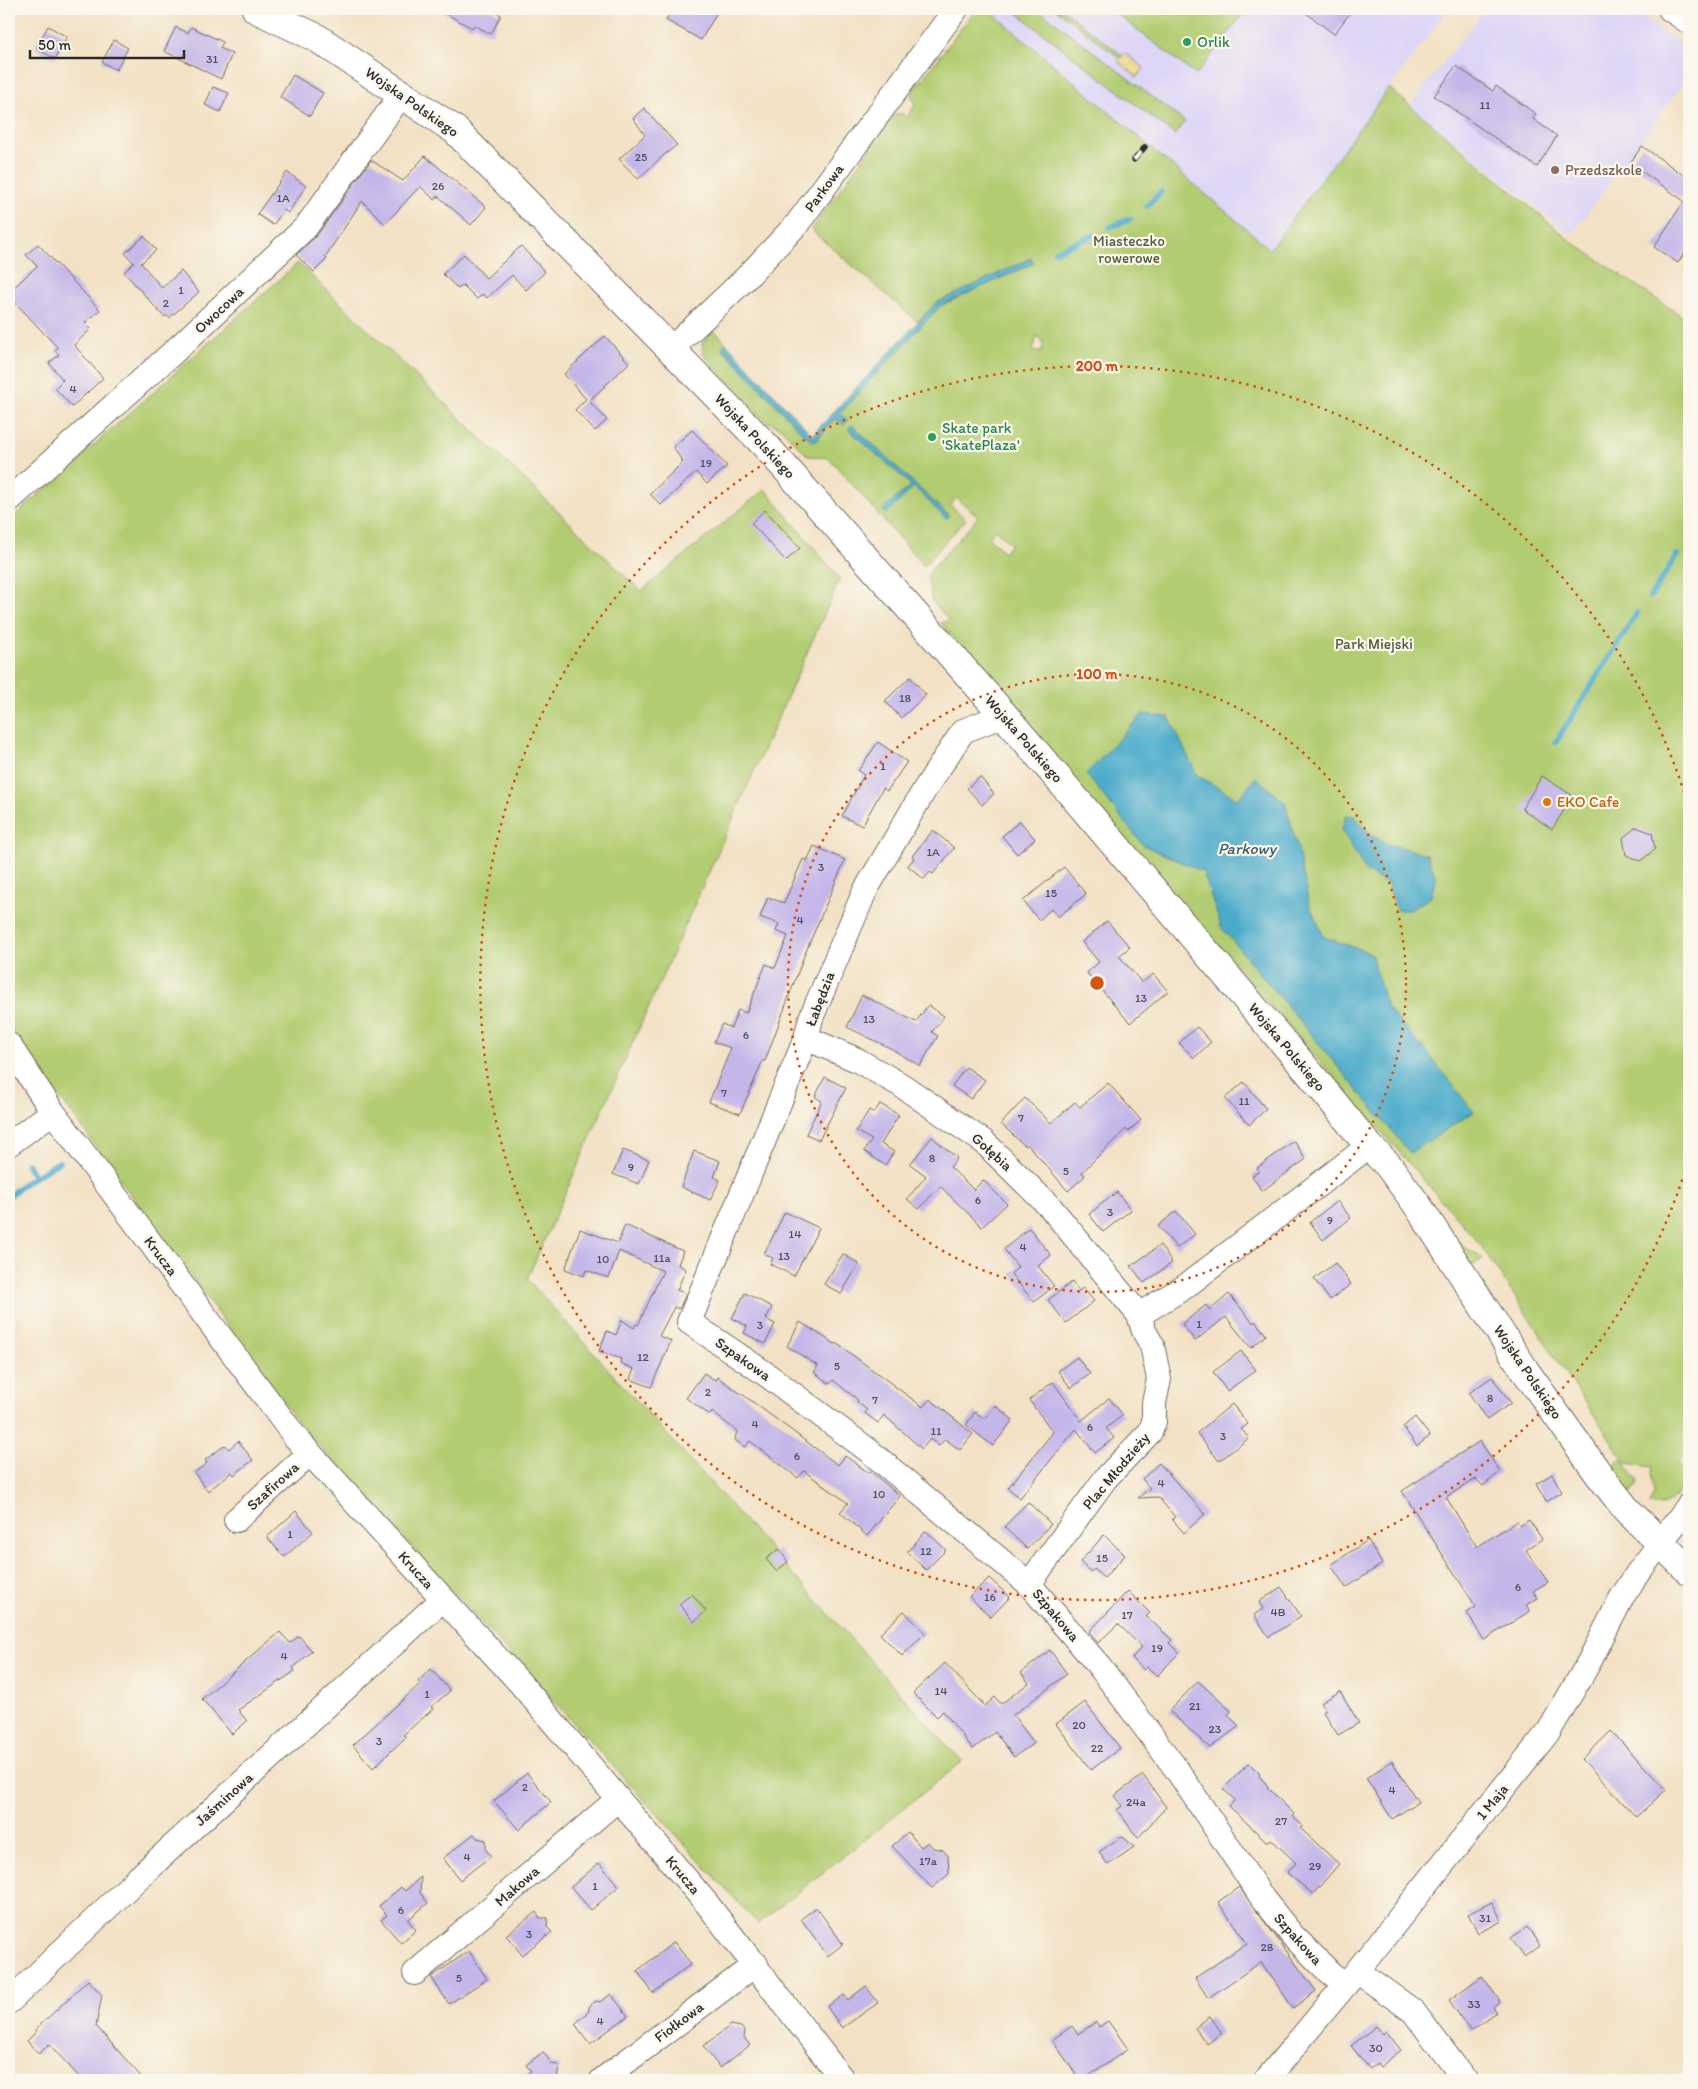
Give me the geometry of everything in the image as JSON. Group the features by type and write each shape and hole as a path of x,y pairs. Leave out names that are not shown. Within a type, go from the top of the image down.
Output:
{"street":[{"name":"Wojska Polskiego","path":"256,9 317,38 456,130 765,445 1004,715 1312,1076 1369,1146 1388,1165 1418,1206 1524,1369 1598,1473 1626,1509 1689,1571"},
{"name":"Parkowa","path":"671,349 746,278 797,224 956,9"},
{"path":"1670,9 1689,22"},
{"name":"Owocowa","path":"9,500 186,340 306,227 402,94"},
{"name":"Łabędzia","path":"689,1322 806,1038 811,1018 865,891 924,789 964,731 1004,715"},
{"name":"Gołębia","path":"806,1038 857,1060 901,1085 984,1142 1051,1208 1139,1315"},
{"name":"Krucza","path":"9,1045 53,1112 291,1430 521,1684 756,1964 843,2080"},
{"path":"9,1144 53,1112"},
{"path":"1139,1315 1186,1286 1369,1146"},
{"name":"Plac Młodzieży","path":"1029,1584 1105,1479 1150,1432 1158,1380 1152,1345 1144,1331 1139,1315"},
{"name":"Szpakowa","path":"689,1322 763,1372 868,1450 1029,1584 1100,1667 1176,1770 1263,1899 1293,1936 1330,1974 1351,1977 1413,2011 1465,2080"},
{"name":"Szafirowa","path":"236,1520 310,1453"},
{"name":"1 Maja","path":"1266,2080 1549,1731 1588,1664 1622,1597 1689,1505"},
{"name":"Jaśminowa","path":"9,2002 138,1878 443,1599"},
{"name":"Makowa","path":"415,1973 618,1799"},
{"name":"Fiołkowa","path":"602,2080 756,1964"}],"shaded area":[{"path":"988,9 1448,9 1270,249"},
{"name":"Przedszkole","path":"1485,9 1630,9 1689,49 1689,75 1571,235 1410,106"}],"green space":[{"name":"Park Miejski","path":"976,9 988,9 1270,249 1389,88 1572,242 1689,321 1689,1449 1678,1464 1689,1474 1689,1490 1683,1486 1669,1503 1660,1506 1649,1505 1654,1493 1652,1467 1626,1463 1479,1243 1079,787 941,623 949,620 932,601 927,575 978,517 957,498 950,505 966,519 924,566 829,458 808,456 781,428 762,419 704,355 702,344 713,329 726,343 722,348 812,441 836,418 844,424 848,420 839,414 940,306 1034,263 1031,258 925,313 918,322 811,230 895,114 903,114 908,117 915,105 911,94","holes":["1037,336 1043,342 1042,352 1033,351","996,530 1011,544 1004,552 989,537"]},
{"path":"1012,9 1038,9 1185,122 1175,135"},
{"path":"1056,9 1062,9 1122,55 1120,58"},
{"name":"Orlik","path":"1110,9 1247,9 1196,75"},
{"path":"298,263 641,591 765,489 840,579 527,1279 962,1762 758,1924 300,1425 9,1028 9,521"},
{"path":"1436,1212 1462,1245 1483,1259 1472,1266"},
{"path":"1621,1459 1638,1481 1637,1487 1630,1495 1610,1469"}],"sand":[{"path":"1125,53 1144,68 1137,77 1118,61"}],"water":[{"path":"1031,258 1034,263 940,306 839,414 848,420 844,425 835,418 815,442 802,433 722,347 726,343 812,435 936,303"},
{"path":"852,425 949,516 946,519 914,487 886,514 883,510 911,485 848,429"},
{"name":"Parkowy","path":"1142,714 1169,717 1197,775 1238,799 1256,777 1285,802 1298,849 1309,904 1324,937 1371,953 1387,1008 1427,1052 1474,1112 1410,1153 1221,927 1203,872 1143,845 1086,774"},
{"path":"1346,815 1354,816 1365,829 1384,843 1427,854 1436,878 1431,897 1410,910 1397,910 1388,884 1366,872 1342,830"}],"building":[{"path":"437,9 490,9 501,15 491,34 474,25 472,28"},
{"path":"673,9 719,9 701,40 666,20"},
{"path":"1301,9 1353,9 1334,34"},
{"path":"48,26 67,37 55,59 36,48"},
{"path":"176,27 188,33 191,27 223,42 220,48 232,54 221,79 164,51"},
{"path":"114,40 128,48 116,70 102,62"},
{"path":"1456,66 1493,91 1496,86 1536,114 1533,119 1557,136 1537,167 1434,96"},
{"path":"293,75 323,93 310,116 280,97"},
{"path":"213,87 229,93 220,112 205,105"},
{"path":"644,108 677,145 638,179 619,159 645,135 633,118"},
{"path":"1642,146 1689,179 1689,246 1678,263 1654,247 1684,201 1630,163"},
{"path":"425,156 486,207 471,225 438,196 435,200 420,186 385,224 362,201 325,257 327,259 314,272 296,255 317,235 371,160 403,181"},
{"path":"287,172 306,186 288,213 284,210 273,225 257,214"},
{"path":"144,236 156,250 141,263 162,288 181,271 199,292 169,318 166,315 164,317 124,272 134,263 125,253"},
{"path":"38,244 100,310 85,323 91,329 74,345 103,378 72,407 55,388 63,380 49,363 59,355 55,350 58,348 9,296 9,292 37,266 26,255"},
{"path":"521,246 545,272 526,290 512,275 487,298 483,294 477,299 463,285 458,289 443,274 464,254 486,278"},
{"path":"605,336 629,363 589,401 607,420 595,431 575,410 586,399 564,374"},
{"path":"692,430 727,466 707,484 696,472 661,505 650,494 683,462 673,447"},
{"path":"765,510 800,548 786,561 751,523"},
{"path":"910,677 926,695 901,718 885,701"},
{"path":"878,742 907,762 887,791 883,788 862,826 842,816 864,775 858,771"},
{"name":"EKO Cafe","path":"1542,776 1573,796 1552,829 1522,809"},
{"path":"980,777 994,794 982,805 967,788"},
{"path":"1020,821 1035,839 1017,854 1002,836"},
{"path":"1636,827 1652,833 1655,849 1641,861 1626,855 1623,838"},
{"path":"933,830 954,848 933,874 930,872 924,879 908,866 914,858 912,856"},
{"path":"814,846 845,860 804,956 765,1061 763,1060 740,1114 709,1102 731,1048 714,1042 722,1024 731,1028 738,1010 746,1013 766,964 775,968 788,936 776,931 779,924 760,917 768,897 784,903 803,859 807,861"},
{"path":"1064,867 1086,894 1058,917 1051,909 1039,920 1023,901"},
{"path":"1107,921 1130,947 1119,956 1142,983 1153,974 1168,991 1130,1023 1087,973 1099,962 1082,942"},
{"path":"862,995 916,1022 928,1005 944,1016 932,1032 938,1036 920,1066 890,1048 847,1027"},
{"path":"1197,1027 1211,1042 1194,1058 1179,1043"},
{"path":"966,1067 985,1080 971,1099 952,1086"},
{"path":"825,1077 846,1088 819,1140 806,1134 822,1101 815,1097"},
{"path":"1244,1082 1266,1109 1249,1125 1225,1098"},
{"path":"1108,1083 1141,1120 1128,1132 1126,1129 1082,1172 1085,1176 1068,1191 1027,1144 1025,1146 1001,1124 1025,1098 1051,1123 1075,1102 1080,1107"},
{"path":"880,1104 899,1115 881,1144 894,1152 885,1165 864,1151 872,1140 856,1131 869,1110 874,1113"},
{"path":"932,1137 957,1158 950,1167 974,1190 983,1180 1007,1204 982,1227 940,1186 919,1209 907,1199 926,1176 910,1164"},
{"path":"1294,1141 1306,1159 1262,1191 1252,1176 1259,1171 1257,1168"},
{"path":"623,1150 649,1160 639,1184 613,1174"},
{"path":"694,1151 720,1161 714,1177 720,1180 710,1200 681,1187"},
{"path":"1117,1192 1131,1210 1103,1232 1089,1214"},
{"path":"1337,1201 1351,1218 1323,1240 1310,1222"},
{"path":"1176,1211 1195,1234 1177,1248 1158,1226"},
{"path":"785,1212 819,1228 794,1276 770,1264 773,1258 764,1254"},
{"path":"625,1225 683,1251 678,1265 686,1269 677,1290 686,1294 679,1309 674,1307 659,1336 671,1341 651,1387 630,1379 634,1369 620,1363 621,1359 599,1351 607,1331 616,1335 622,1320 634,1328 636,1324 638,1325 663,1271 619,1251 609,1278 586,1270 584,1276 565,1269 580,1229 618,1243"},
{"path":"1029,1228 1051,1255 1038,1266 1054,1286 1034,1302 1011,1274 1018,1267 1004,1249"},
{"path":"1160,1245 1172,1263 1144,1283 1131,1266"},
{"path":"843,1254 859,1264 841,1294 824,1284"},
{"path":"1335,1263 1351,1284 1330,1300 1314,1279"},
{"path":"1072,1282 1079,1291 1083,1288 1094,1301 1066,1323 1048,1300"},
{"path":"745,1293 772,1307 766,1319 775,1324 765,1344 744,1333 747,1326 732,1318"},
{"path":"1229,1294 1253,1323 1255,1321 1266,1335 1251,1348 1226,1317 1195,1341 1182,1324 1206,1305 1210,1310"},
{"path":"800,1322 836,1343 923,1407 930,1399 973,1434 960,1450 945,1439 939,1446 930,1439 922,1449 884,1415 878,1423 865,1413 867,1410 857,1402 858,1400 833,1380 830,1384 814,1372 818,1366 787,1346"},
{"path":"1241,1351 1256,1370 1227,1391 1213,1372"},
{"path":"1077,1357 1090,1374 1071,1388 1058,1371"},
{"path":"704,1373 715,1380 717,1377 838,1465 845,1456 869,1473 870,1471 900,1496 867,1536 840,1512 848,1503 804,1471 798,1478 750,1441 745,1447 735,1440 737,1431 712,1412 710,1415 686,1398"},
{"path":"1492,1377 1511,1403 1487,1420 1469,1393"},
{"path":"1053,1382 1081,1421 1109,1398 1123,1415 1106,1428 1114,1438 1095,1453 1076,1429 1020,1498 1008,1488 1053,1432 1029,1400"},
{"path":"1232,1404 1248,1424 1241,1429 1249,1438 1219,1461 1197,1433"},
{"path":"995,1405 1013,1420 993,1446 966,1425 975,1412 985,1419"},
{"path":"1415,1417 1430,1436 1417,1446 1403,1427"},
{"path":"238,1441 253,1460 234,1475 232,1472 208,1491 194,1473 207,1463 205,1460 225,1445 229,1449"},
{"path":"1480,1441 1500,1472 1483,1486 1476,1479 1446,1497 1477,1547 1517,1521 1520,1526 1529,1520 1542,1539 1526,1550 1548,1582 1533,1591 1538,1598 1526,1605 1530,1611 1484,1640 1467,1613 1476,1607 1402,1491"},
{"path":"1159,1463 1205,1514 1184,1533 1172,1519 1175,1517 1158,1497 1138,1498 1150,1488 1142,1479"},
{"path":"1552,1474 1562,1492 1546,1502 1536,1484"},
{"path":"1028,1502 1051,1524 1027,1549 1004,1527"},
{"path":"296,1511 313,1532 284,1557 267,1537"},
{"path":"926,1531 946,1550 926,1570 907,1552"},
{"path":"1104,1535 1125,1555 1104,1578 1094,1569 1091,1572 1080,1562"},
{"path":"1368,1540 1382,1564 1346,1588 1331,1565"},
{"path":"779,1549 788,1562 776,1571 766,1559"},
{"path":"989,1578 1010,1597 991,1617 969,1597"},
{"path":"1281,1587 1301,1616 1269,1637 1254,1615 1263,1609 1259,1602"},
{"path":"1128,1591 1150,1613 1146,1616 1172,1640 1169,1643 1179,1653 1157,1676 1147,1667 1144,1670 1132,1658 1142,1647 1118,1624 1098,1643 1089,1632"},
{"path":"692,1594 706,1611 694,1622 679,1604"},
{"path":"904,1611 925,1633 902,1656 880,1634"},
{"path":"280,1632 290,1643 299,1636 312,1651 293,1668 295,1671 238,1710 247,1721 232,1734 202,1699"},
{"path":"1050,1650 1067,1674 1013,1715 1034,1743 1014,1757 995,1732 973,1749 943,1711 937,1717 913,1693 945,1663 985,1706 995,1697 1001,1704 1029,1683 1021,1673"},
{"path":"431,1669 450,1691 431,1707 433,1709 403,1735 406,1737 373,1768 353,1745 420,1684 418,1681"},
{"path":"1198,1681 1231,1711 1228,1715 1239,1726 1210,1748 1169,1711"},
{"path":"1340,1691 1359,1723 1338,1735 1323,1712 1326,1710 1321,1703"},
{"path":"1085,1702 1120,1748 1091,1770 1056,1724"},
{"path":"1611,1731 1666,1790 1636,1817 1582,1759"},
{"path":"1392,1761 1418,1802 1392,1819 1366,1778"},
{"path":"1249,1763 1260,1774 1259,1776 1267,1787 1294,1814 1292,1816 1303,1826 1300,1828 1339,1864 1313,1894 1287,1873 1296,1863 1271,1839 1267,1842 1229,1806 1235,1800 1223,1789"},
{"path":"527,1773 551,1802 519,1830 494,1801"},
{"path":"1143,1775 1166,1807 1138,1838 1117,1810 1122,1806 1114,1796"},
{"path":"908,1832 921,1847 928,1842 933,1848 943,1850 948,1856 949,1874 932,1888 892,1846"},
{"path":"474,1834 477,1838 486,1840 486,1850 491,1856 460,1880 443,1858"},
{"path":"1122,1836 1134,1847 1108,1865 1099,1852"},
{"path":"599,1863 619,1886 591,1910 571,1887"},
{"path":"421,1877 420,1893 428,1903 408,1920 416,1930 401,1943 381,1920 387,1915 379,1906 401,1887 405,1891"},
{"path":"1239,1887 1316,1991 1293,2008 1261,1962 1208,1998 1195,1978 1247,1943 1218,1902"},
{"path":"1492,1902 1502,1921 1478,1933 1468,1914"},
{"path":"816,1907 843,1944 828,1956 801,1919"},
{"path":"536,1912 540,1918 548,1918 547,1927 552,1932 522,1955 506,1935"},
{"path":"1527,1927 1540,1946 1524,1957 1511,1938"},
{"path":"674,1942 691,1964 653,1993 637,1971"},
{"path":"469,1951 487,1979 449,2004 431,1977"},
{"path":"1482,1976 1500,2001 1493,2007 1497,2012 1470,2031 1449,2000"},
{"path":"88,1980 102,1995 96,2026 144,2080 82,2080 49,2044 39,2054 27,2041 37,2031 35,2030"},
{"path":"866,1986 878,2003 842,2028 827,2007 844,1995 848,2000"},
{"path":"611,1994 628,2016 590,2044 575,2024 589,2011 589,2006 596,2001 600,2002"},
{"path":"1210,2016 1222,2033 1207,2044 1195,2028"},
{"path":"1108,2021 1128,2049 1083,2080 1080,2080 1052,2040 1072,2026 1078,2034 1096,2022 1099,2027"},
{"path":"731,2025 741,2027 745,2032 744,2038 750,2045 720,2068 703,2046"},
{"path":"1376,2026 1383,2034 1386,2031 1401,2050 1380,2067 1377,2063 1370,2069 1351,2046"},
{"path":"543,2052 552,2064 559,2065 557,2080 519,2080 531,2071 526,2065"}],"waterway":[{"path":"1147,206 1161,192"},
{"path":"1110,227 1130,219"},
{"path":"1055,251 1094,235"},
{"path":"1650,597 1677,555"},
{"path":"1556,742 1637,613"},
{"path":"9,1196 23,1184 59,1162"},
{"path":"27,1164 34,1177"}],"railway":[{"path":"1134,160 1145,147"}],"place":[{"name":"Orlik","path":"1187,42"},
{"name":"Przedszkole","path":"1555,170"},
{"name":"Skate park 'SkatePlaza'","path":"932,437"},
{"name":"EKO Cafe","path":"1547,802"}],"park label":[{"name":"Miasteczko rowerowe","path":"1129,250"}]}
